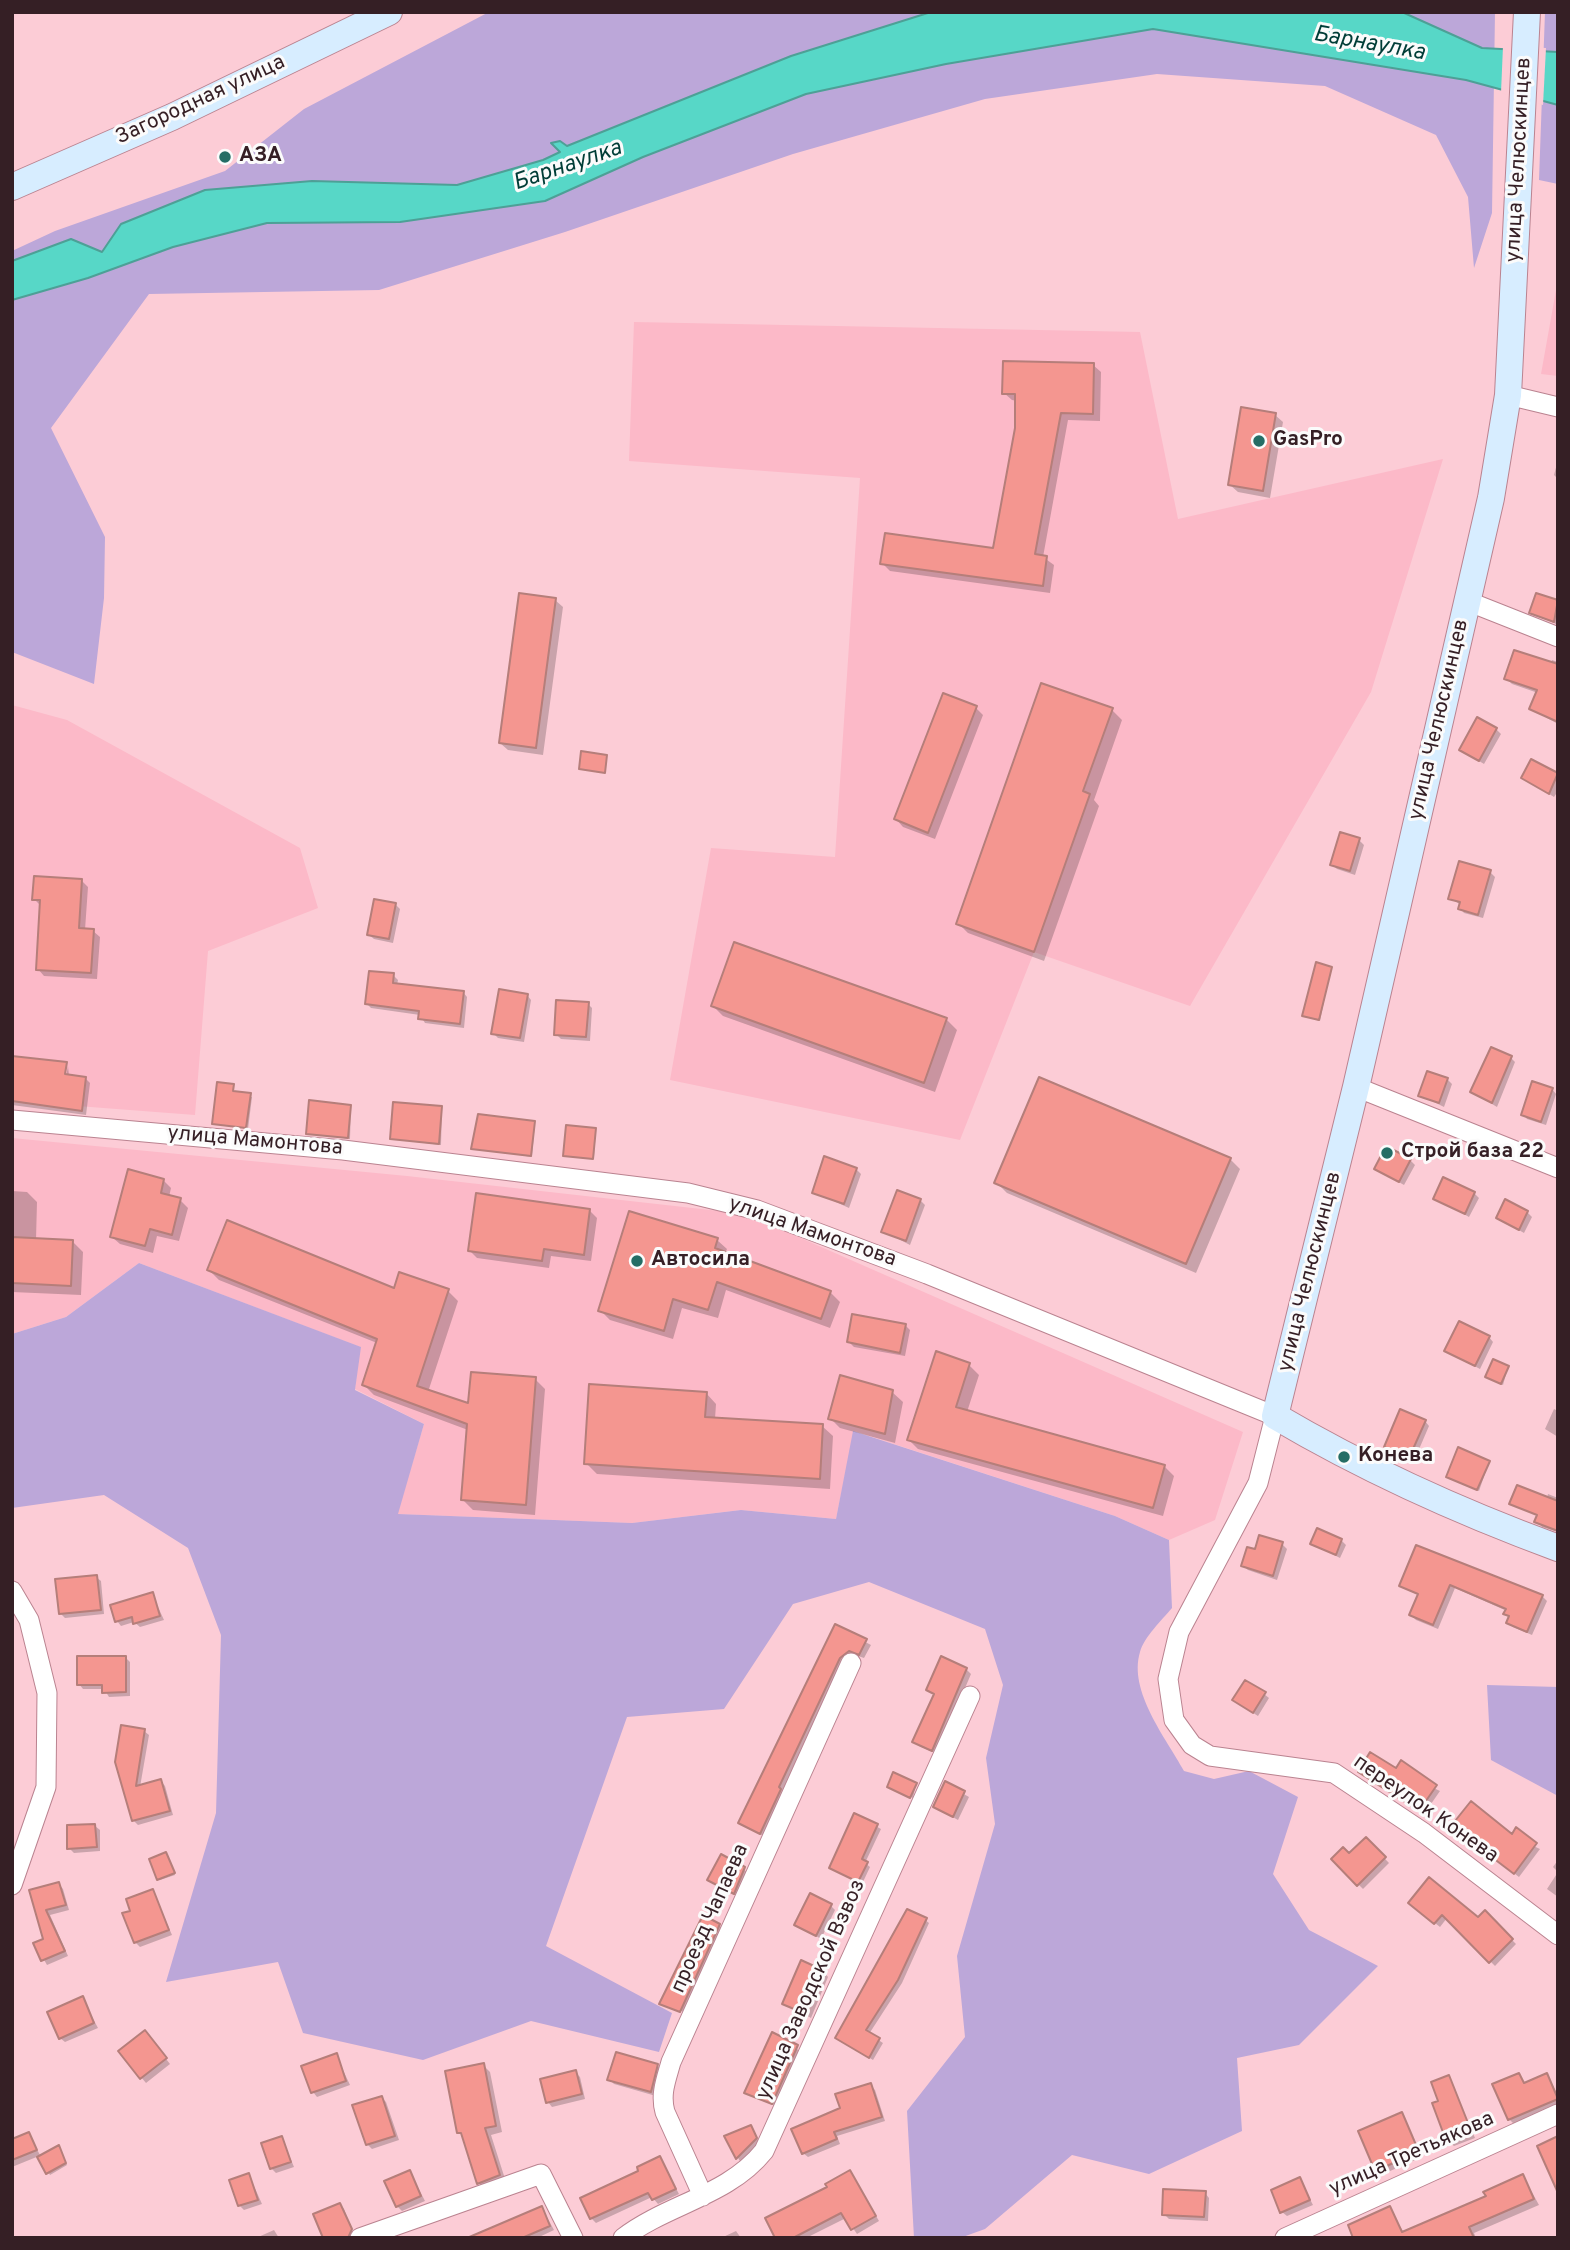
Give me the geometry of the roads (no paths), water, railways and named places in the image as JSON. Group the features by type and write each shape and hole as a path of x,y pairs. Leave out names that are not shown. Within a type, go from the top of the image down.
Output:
{"main road":[{"name":"Загородная улица","path":"12,187 172,117 389,12"},
{"name":"улица Челюскинцев","path":"1275,1416 1356,1087 1490,498 1508,395 1527,12"},
{"name":"улица Мамонтова","path":"1275,1416 1344,1457 1558,1548"}],"street":[{"path":"1508,395 1558,407"},
{"path":"1467,601 1558,637"},
{"path":"1356,1087 1558,1168"},
{"name":"улица Мамонтова","path":"12,1120 343,1150 688,1193 757,1210 927,1273 1275,1416"},
{"name":"переулок Конева","path":"1275,1416 1258,1483 1178,1632 1168,1679 1174,1720 1192,1745 1210,1756 1334,1773 1424,1833 1558,1935"},
{"path":"12,1591 29,1620 39,1651 47,1693 46,1787 12,1885"},
{"name":"проезд Чапаева","path":"704,2196 665,2112 662,2100 664,2087 671,2062 850,1663"},
{"name":"улица Заводской Взвоз","path":"623,2238 704,2196 753,2165 764,2151 970,1696"},
{"name":"улица Третьякова","path":"1285,2238 1558,2114"},
{"path":"360,2238 541,2174 573,2238"}],"water":[{"name":"Барнаулка","path":"931,12 1402,12 1482,48 1558,52 1558,105 1466,80 1153,29 946,64 806,94 643,157 545,201 400,222 267,223 173,247 88,278 12,300 12,261 71,239 102,252 121,224 205,190 312,181 457,185 543,160 560,152 551,143 560,141 567,146 791,56"}],"place":[{"name":"АЗА","path":"225,157"},
{"name":"GasPro","path":"1259,441"},
{"name":"Строй база 22","path":"1387,1153"},
{"name":"Автосила","path":"637,1261"},
{"name":"Конева","path":"1344,1457"}]}
